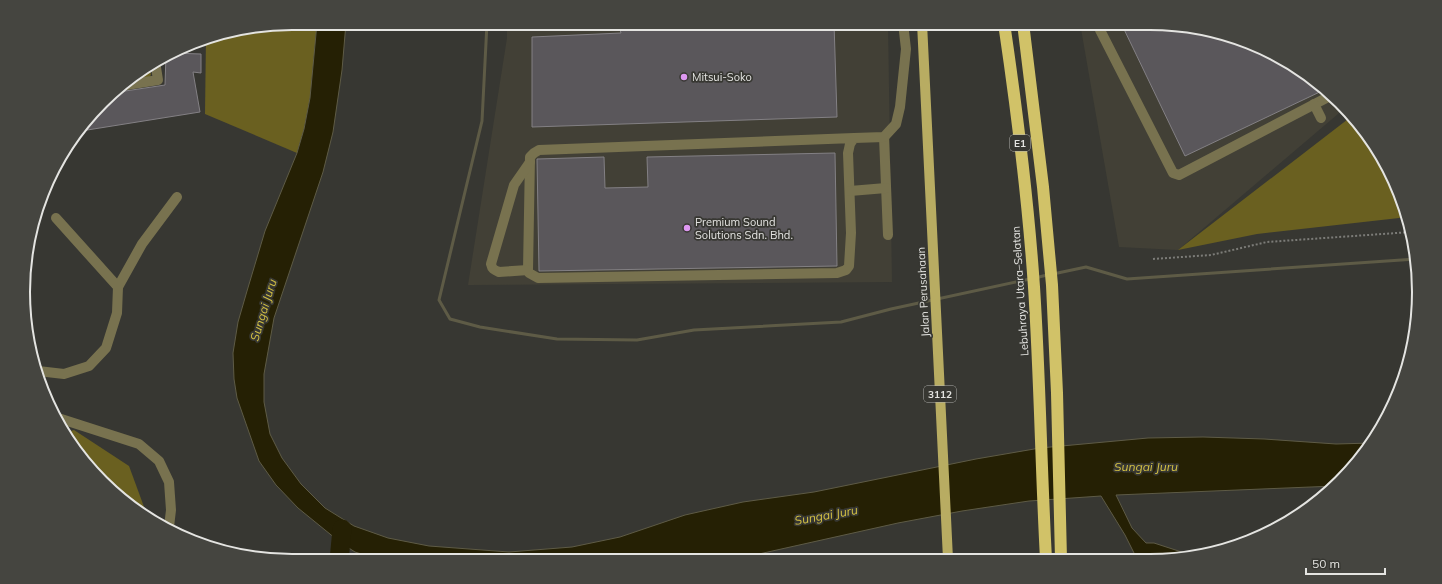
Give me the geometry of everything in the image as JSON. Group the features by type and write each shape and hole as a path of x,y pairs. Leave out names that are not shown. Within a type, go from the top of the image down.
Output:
{"highway":[{"name":"Lebuhraya Utara–Selatan","path":"1005,30 1016,107 1034,286 1040,394 1046,554"},
{"name":"E1","path":"1024,30 1043,188 1052,285 1057,393 1061,554"}],"main road":[{"name":"Jalan Perusahaan","path":"922,30 948,554"}],"street":[{"path":"888,235 884,137 896,124 900,108 906,49 904,30"},
{"path":"1100,30 1173,173 1179,175 1326,98"},
{"path":"133,84 158,80 156,68"},
{"path":"1314,104 1321,118"},
{"path":"854,138 850,144 848,153 851,233 849,266 846,270 837,272 538,278 529,273 530,157 539,150 854,138 884,137"},
{"path":"528,270 499,272 492,268 491,264 514,185 530,162"},
{"path":"850,190 886,188"},
{"path":"43,372 64,374 89,366 106,348 117,313 118,287 142,244 177,197"},
{"path":"56,218 118,287"},
{"path":"63,420 139,444 159,461 170,482 171,510 169,523"}],"path":[{"path":"1152,259 1211,255 1267,242 1405,232"}],"shaded area":[{"path":"316,30 310,98 304,129 297,153 205,114 206,45 224,39 258,32"},
{"path":"507,30 888,30 892,282 468,285 507,38"},
{"path":"1081,30 1150,30 1184,32 1234,44 1266,57 1296,74 1323,95 1340,112 1178,250 1119,247"},
{"path":"150,71 151,75 148,78 139,79"},
{"path":"1347,120 1368,146 1377,161 1392,192 1401,218 1257,234 1178,250"},
{"path":"74,430 129,466 145,509 119,489 95,465 70,431"}],"water":[{"name":"Sungai Juru","path":"316,30 345,30 342,70 333,132 323,172 274,318 264,374 264,402 270,434 282,458 301,484 325,508 354,526 388,538 429,546 509,552 572,547 620,537 685,515 743,502 814,492 976,459 1040,448 1148,438 1203,437 1264,439 1336,444 1364,443 1347,465 1326,486 1116,495 1132,528 1146,543 1154,543 1182,552 1134,554 1125,535 1101,496 1029,501 962,511 898,523 759,554 361,554 355,552 341,543 298,508 276,485 259,461 237,398 234,379 233,353 238,322 265,231 297,153 304,129 310,98"}],"building":[{"name":"Mitsui-Soko","path":"620,30 834,30 837,117 532,127 532,37 621,33"},
{"path":"1124,30 1184,32 1234,44 1281,65 1296,74 1319,92 1185,156"},
{"path":"184,53 201,54 201,73 193,72 200,112 86,130 95,119 124,91 165,85 166,62"},
{"name":"Premium Sound Solutions Sdn. Bhd.","path":"835,153 837,266 539,271 537,159 604,157 605,188 648,187 647,157"}],"waterway":[{"path":"487,30 482,121 439,300 450,319 480,327 557,339 637,340 694,330 841,322 891,309 1030,279"},
{"path":"1053,274 1086,267 1127,279 1410,259"},
{"path":"1035,278 1047,275"},
{"path":"340,554 342,529"}],"place":[{"name":"Mitsui-Soko","path":"684,77"},
{"name":"Premium Sound Solutions Sdn. Bhd.","path":"687,228"}]}
